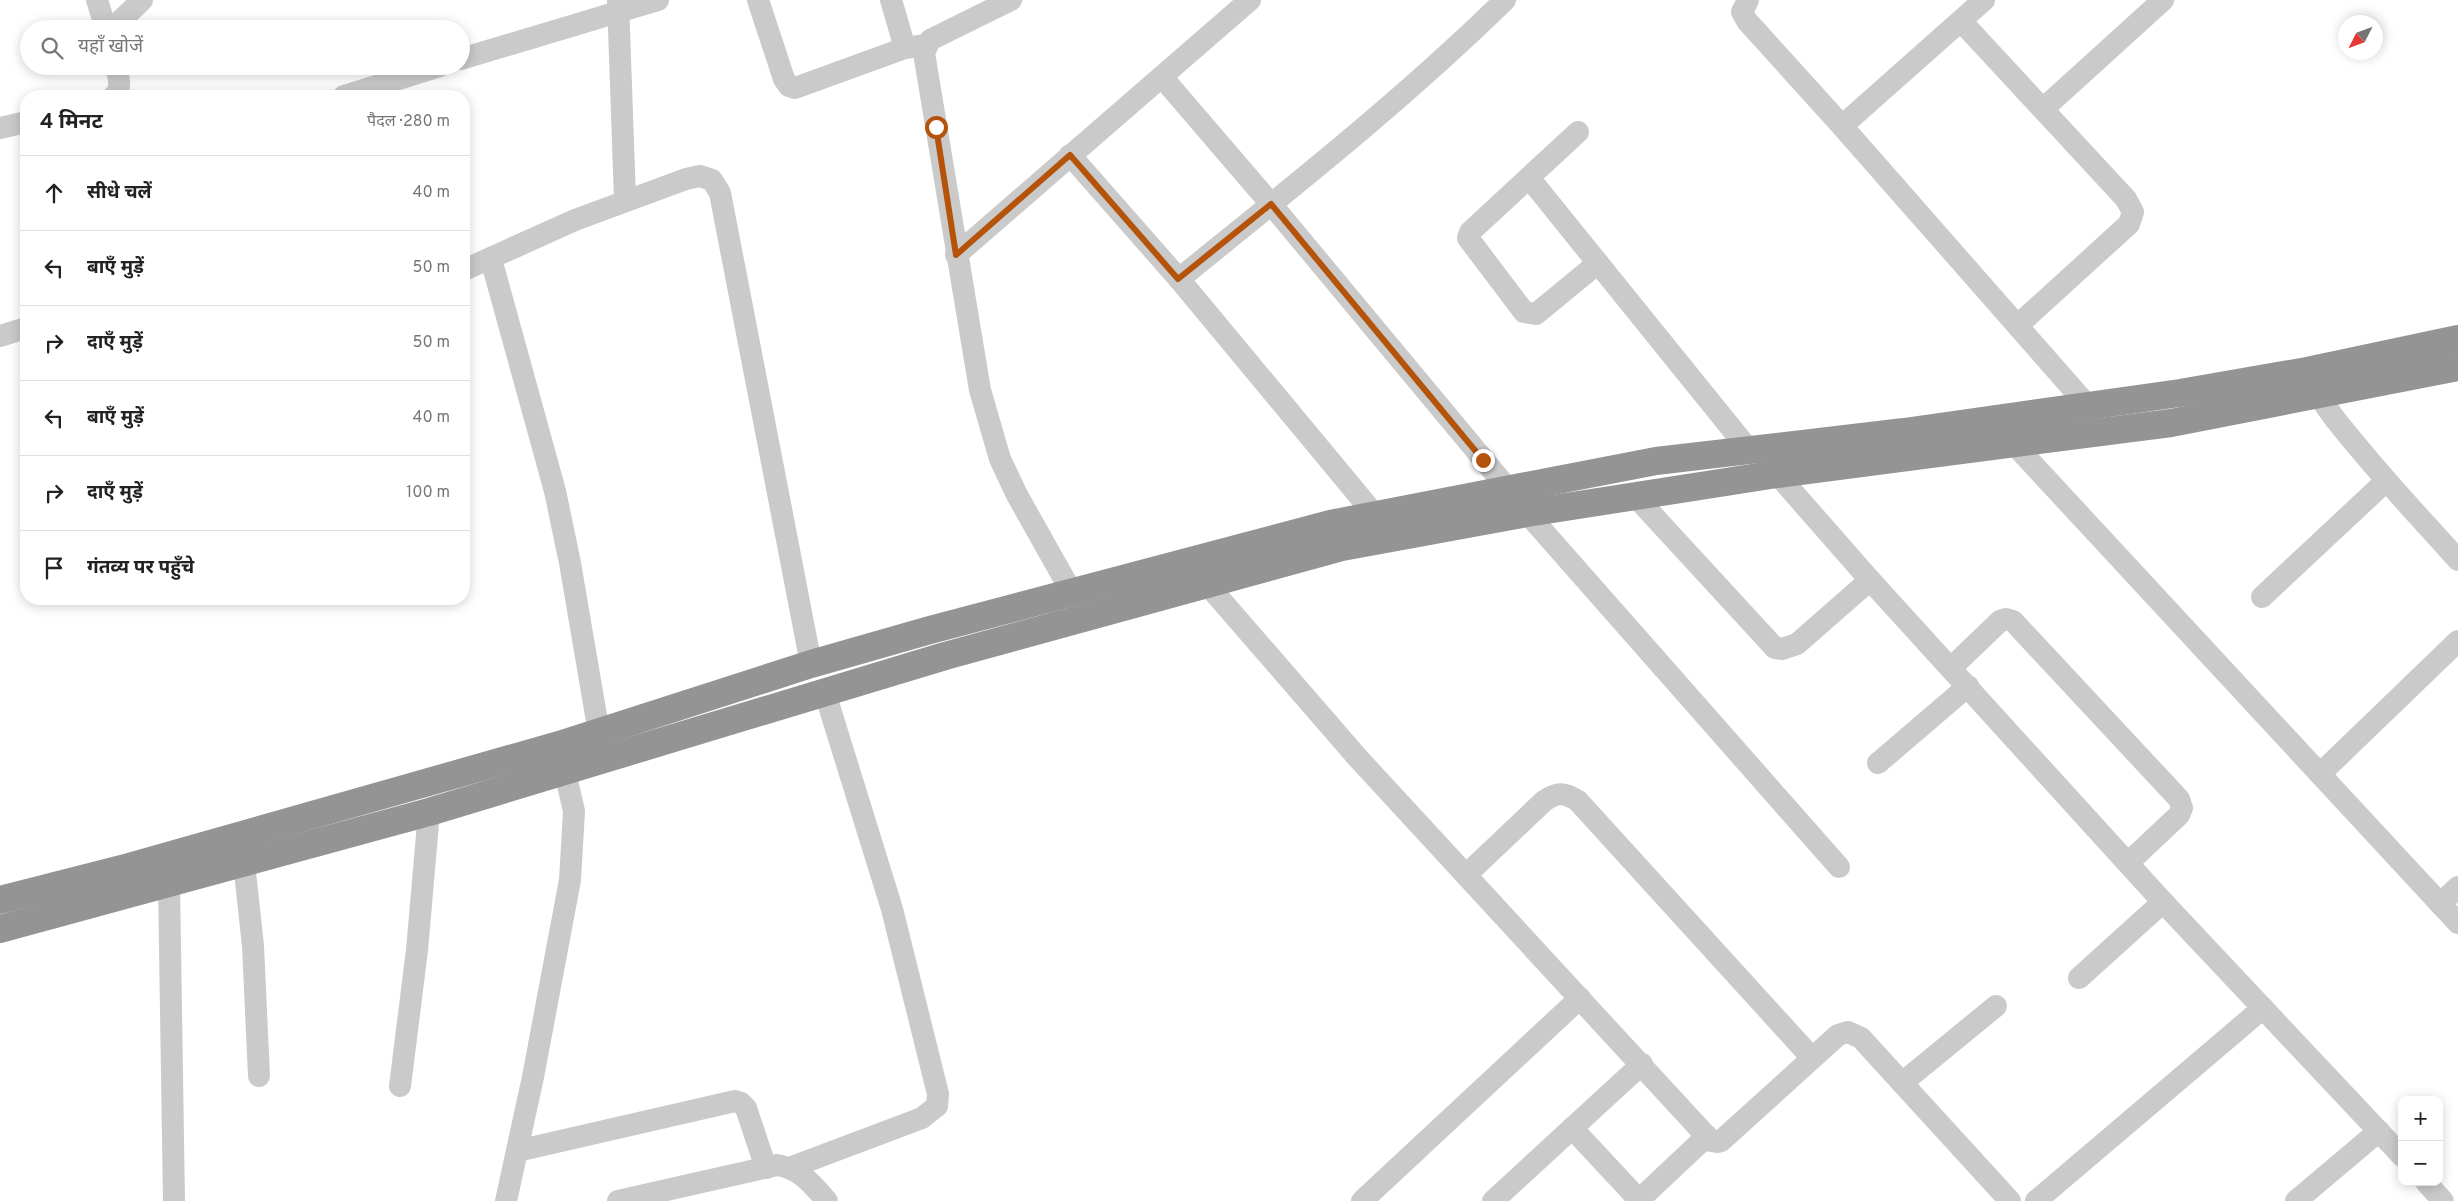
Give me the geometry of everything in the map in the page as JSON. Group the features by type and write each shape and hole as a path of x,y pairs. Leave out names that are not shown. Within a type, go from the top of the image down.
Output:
{"highway":[{"path":"0,928 428,812 954,654 1342,547 1526,513 1777,474 2171,423 2458,339"},
{"path":"0,900 129,868 559,745 811,664 1071,591 1330,524 1656,460 1904,432 2180,393 2458,368"}],"street":[{"path":"97,0 103,20"},
{"path":"121,20 142,0"},
{"path":"470,56 618,5 658,0"},
{"path":"758,0 784,79 789,86 800,88 916,47 1011,0"},
{"path":"890,0 916,47 924,54 980,390 1000,459 1017,496 1071,591"},
{"path":"956,255 1250,0"},
{"path":"1178,279 1271,204 1468,36 1505,0"},
{"path":"1748,0 1742,12 1747,22 1842,126 2087,406"},
{"path":"1842,126 1984,0"},
{"path":"2043,109 2163,0"},
{"path":"618,5 625,200"},
{"path":"1961,21 2126,199 2133,212 2129,224 2018,325"},
{"path":"118,75 120,83 118,90"},
{"path":"363,90 411,75"},
{"path":"1162,77 1271,204 1508,490"},
{"path":"0,128 20,123"},
{"path":"1578,132 1530,179 1470,232 1468,238 1470,244 1524,312 1536,314 1598,263"},
{"path":"1070,155 1178,279 1376,515"},
{"path":"470,268 625,200 700,176 712,180 720,193 811,664"},
{"path":"1530,179 1749,450"},
{"path":"491,259 555,491 570,563 599,733"},
{"path":"0,336 20,330"},
{"path":"2312,382 2386,481 2458,560"},
{"path":"2013,443 2458,923"},
{"path":"1777,474 1870,580 2129,862 2163,902 2398,1151"},
{"path":"2262,598 2386,481"},
{"path":"1635,496 1768,643 1775,648 1782,649 1797,644 1870,580"},
{"path":"1526,513 1839,867"},
{"path":"1200,558 1207,584 1289,680 1711,1141 1721,1141 1838,1035 1848,1032 1861,1038 2010,1201"},
{"path":"1951,668 2000,621 2006,619 2013,621 2179,799 2182,808 2179,815 2129,862"},
{"path":"2320,774 2458,641"},
{"path":"1878,763 1968,686"},
{"path":"792,1168 922,1118 937,1106 938,1094 892,909 825,693"},
{"path":"506,1201 570,880 574,811 559,745"},
{"path":"1466,875 1544,801 1553,795 1562,793 1571,796 1578,801 1812,1058"},
{"path":"400,1086 417,950 428,812"},
{"path":"244,863 253,946 259,1076"},
{"path":"169,883 174,1201"},
{"path":"2440,904 2458,887"},
{"path":"2079,978 2163,902"},
{"path":"1362,1201 1580,998"},
{"path":"1902,1083 1996,1006"},
{"path":"2036,1201 2263,1008"},
{"path":"1493,1201 1642,1064"},
{"path":"517,1151 735,1101 741,1103 746,1108 766,1168"},
{"path":"1572,1128 1640,1200 1707,1136"},
{"path":"2296,1201 2379,1130"},
{"path":"618,1201 778,1165 792,1168 805,1177 827,1201"},
{"path":"2430,1186 2443,1201"}],"route":[{"path":"936,127 956,255 1070,155 1178,279 1271,204 1483,460"}]}
